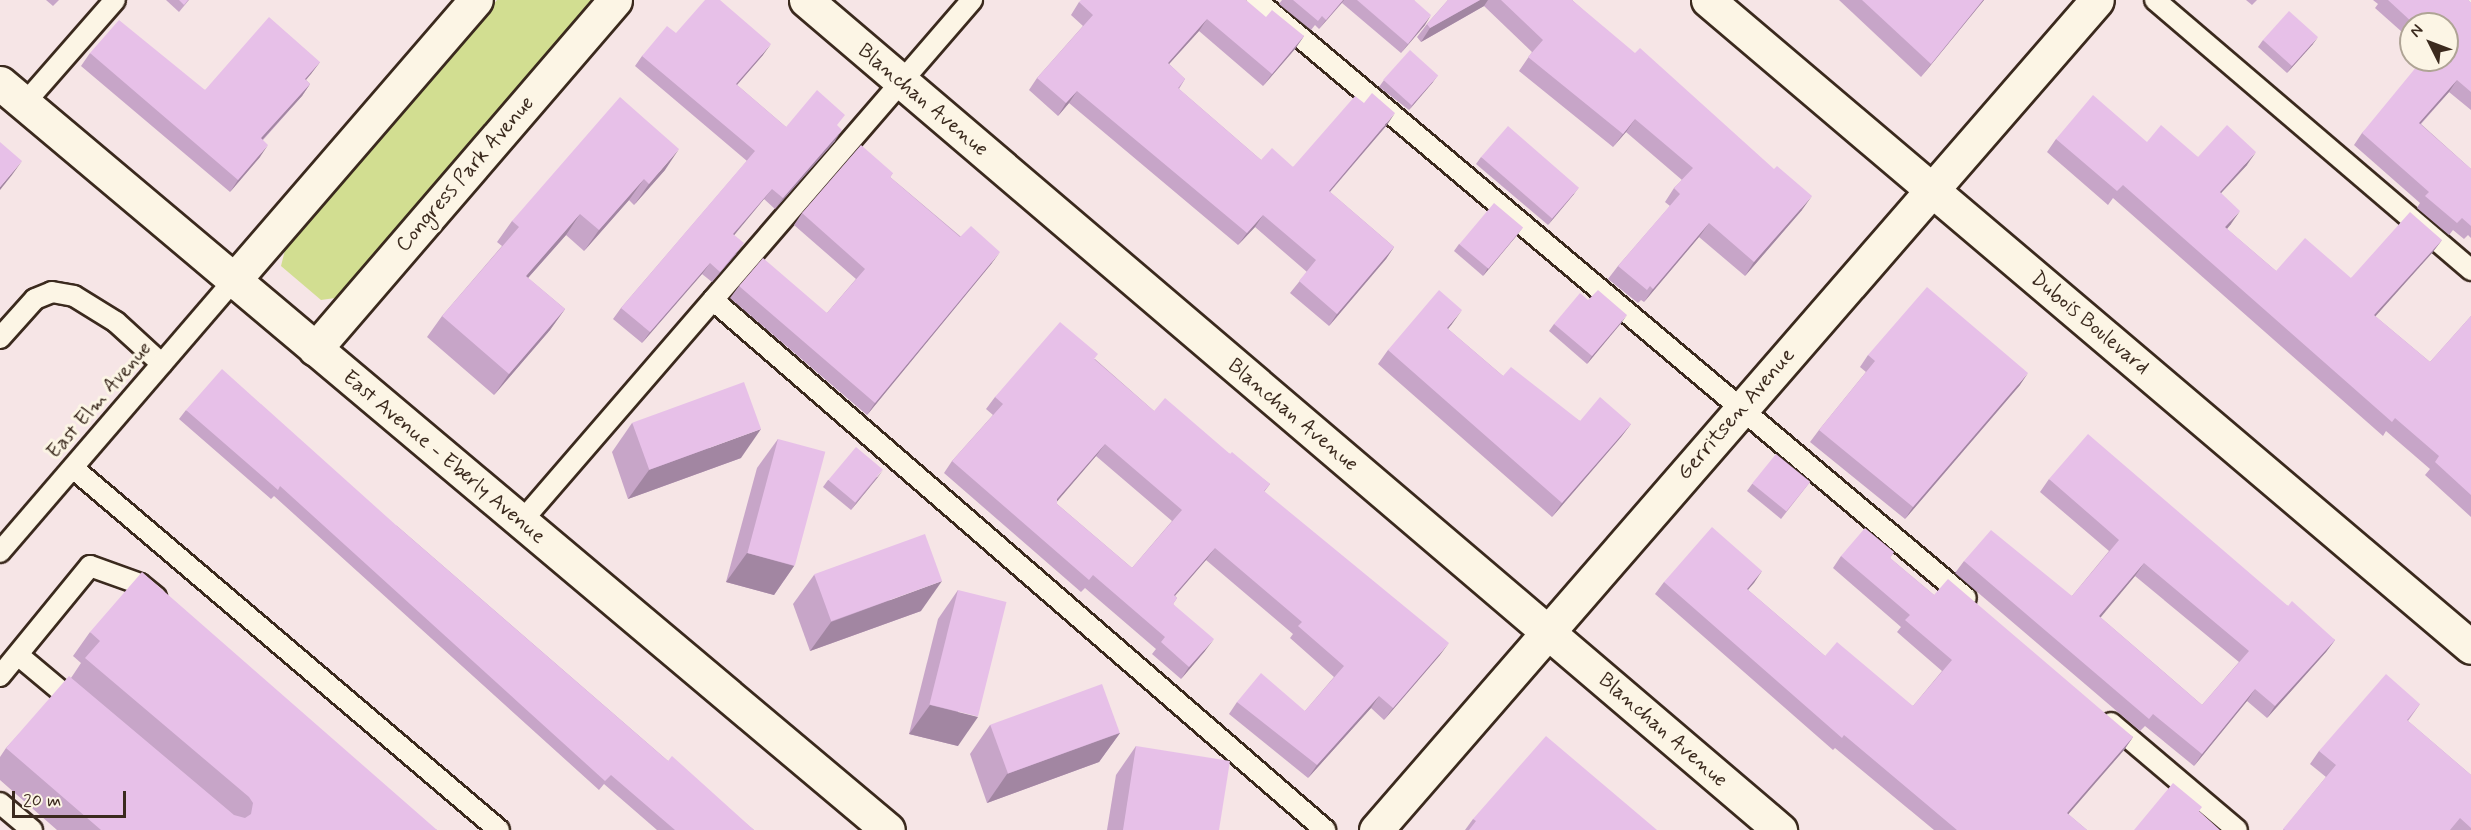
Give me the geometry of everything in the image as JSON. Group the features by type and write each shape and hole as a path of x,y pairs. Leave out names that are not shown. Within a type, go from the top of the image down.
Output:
{"street":[{"path":"234,280 476,0"},
{"name":"Congress Park Avenue","path":"315,349 615,0"},
{"name":"Blanchan Avenue","path":"806,0 1780,830"},
{"name":"Dubois Boulevard","path":"1708,0 2471,647"},
{"name":"Gerritsen Avenue","path":"1376,830 2097,0"},
{"name":"East Avenue - Eberly Avenue","path":"12,94 888,830"}],"lane":[{"path":"12,94 115,0"},
{"path":"521,522 972,0"},
{"path":"1256,0 1742,407 1982,612"},
{"path":"2155,0 2471,270"},
{"name":"East Elm Avenue","path":"0,552 234,280"},
{"path":"0,338 35,298 52,292 74,296 109,316 162,364"},
{"path":"712,300 1325,830"},
{"path":"73,468 499,830"},
{"path":"0,676 90,566 140,584 167,607"},
{"path":"18,654 90,716"},
{"path":"2101,713 2237,830"},
{"path":"0,803 32,830"}],"green space":[{"path":"497,0 602,0 342,297 321,300 281,266 287,242"}],"building":[{"path":"705,0 720,0 771,44 736,84 786,127 817,90 845,115 837,125 842,130 783,198 772,189 733,234 744,243 720,272 710,263 650,332 621,308 755,151 642,56 667,26 676,33"},
{"path":"1081,0 1246,0 1266,17 1272,10 1304,36 1272,74 1207,19 1168,63 1185,79 1178,88 1261,160 1272,148 1293,167 1355,96 1364,103 1372,93 1395,113 1329,191 1394,247 1337,314 1299,281 1316,260 1263,215 1247,233 1077,91 1066,103 1037,78 1093,15 1079,2"},
{"path":"1293,0 1343,0 1326,20 1322,16 1318,21"},
{"path":"1357,0 1414,0 1431,15 1408,44"},
{"path":"1448,0 1480,0 1430,28 1427,24"},
{"path":"1501,0 1572,0 1635,53 1640,48 1774,169 1777,166 1812,196 1754,262 1709,223 1653,289 1650,286 1647,290 1618,266 1680,194 1674,188 1693,168 1635,119 1623,134 1528,57 1543,40"},
{"path":"1862,0 1983,0 1931,64"},
{"path":"2388,0 2468,0 2471,3 2471,92 2457,80 2419,123 2471,169 2471,226 2462,218 2457,223 2425,196 2429,192 2362,133 2412,72 2459,72 2459,12 2401,12"},
{"path":"2289,11 2318,37 2292,66 2263,40"},
{"path":"269,17 320,62 305,79 310,84 261,138 268,145 238,180 90,53 119,20 205,90"},
{"path":"1410,50 1438,75 1411,105 1383,80"},
{"path":"2093,95 2147,142 2161,125 2198,157 2227,125 2256,152 2220,192 2240,211 2225,227 2276,271 2305,238 2351,278 2410,212 2442,240 2374,315 2430,362 2471,316 2471,495 2435,462 2439,456 2395,418 2392,422 2123,185 2117,191 2056,139"},
{"path":"620,97 679,149 649,184 644,179 599,230 580,214 526,276 565,309 509,374 442,316 519,227 512,221"},
{"path":"1508,126 1579,188 1552,219 1481,157"},
{"path":"0,142 22,161 0,187"},
{"path":"861,145 893,173 890,177 960,237 971,226 1000,252 875,403 739,286 763,258 827,313 865,269 802,213"},
{"path":"1494,203 1523,227 1488,269 1459,244"},
{"path":"1927,287 2028,373 1913,507 1819,430 1875,361 1868,355"},
{"path":"1439,290 1462,310 1447,328 1503,376 1511,367 1580,421 1600,397 1631,424 1562,503 1388,350"},
{"path":"1598,290 1627,315 1592,356 1554,324 1580,293 1588,300"},
{"path":"1060,322 1098,354 1094,359 1154,411 1165,398 1230,454 1232,452 1270,484 1264,491 1449,643 1393,708 1379,696 1317,765 1237,702 1261,673 1305,711 1344,666 1298,626 1302,622 1215,548 1174,595 1177,598 1173,604 1214,639 1189,667 1161,642 1165,637 1093,575 1089,580 952,461 1003,404 995,397","holes":["1105,444 1182,510 1132,568 1057,504 1057,499"]},
{"path":"222,369 397,526 668,761 672,756 754,830 675,830 611,775 605,781 280,486 278,490 186,410"},
{"path":"744,382 761,429 649,470 632,423"},
{"path":"2088,434 2288,606 2292,601 2335,640 2275,706 2255,689 2202,754 2153,714 2149,719 1964,561 1991,530 2072,596 2119,540 2049,479","holes":["2144,563 2249,651 2202,705 2099,616"]},
{"path":"778,439 825,452 795,566 747,553"},
{"path":"856,447 883,469 855,502 828,480"},
{"path":"1776,454 1810,482 1786,511 1752,484"},
{"path":"1712,527 1762,571 1747,589 1825,656 1837,642 1913,706 1952,660 1905,620 1910,615 1841,556 1865,528 1894,552 1890,558 1934,595 1948,579 2133,737 2067,813 2087,830 1957,830 1844,735 1842,738 1664,582"},
{"path":"925,534 942,581 831,621 814,574"},
{"path":"142,572 437,830 101,830 6,748 69,676 234,815 245,818 251,814 253,803 249,797 85,658 100,641 90,632"},
{"path":"958,590 1007,602 978,717 929,704"},
{"path":"2386,674 2420,704 2407,720 2471,775 2471,828 2460,818 2450,830 2283,829 2336,765 2319,751"},
{"path":"1102,684 1120,733 1008,774 990,725"},
{"path":"1546,736 1657,830 1469,830 1476,821 1473,819"},
{"path":"1136,746 1230,761 1219,830 1123,830"},
{"path":"2173,783 2202,807 2199,811 2220,830 2134,830"}]}
